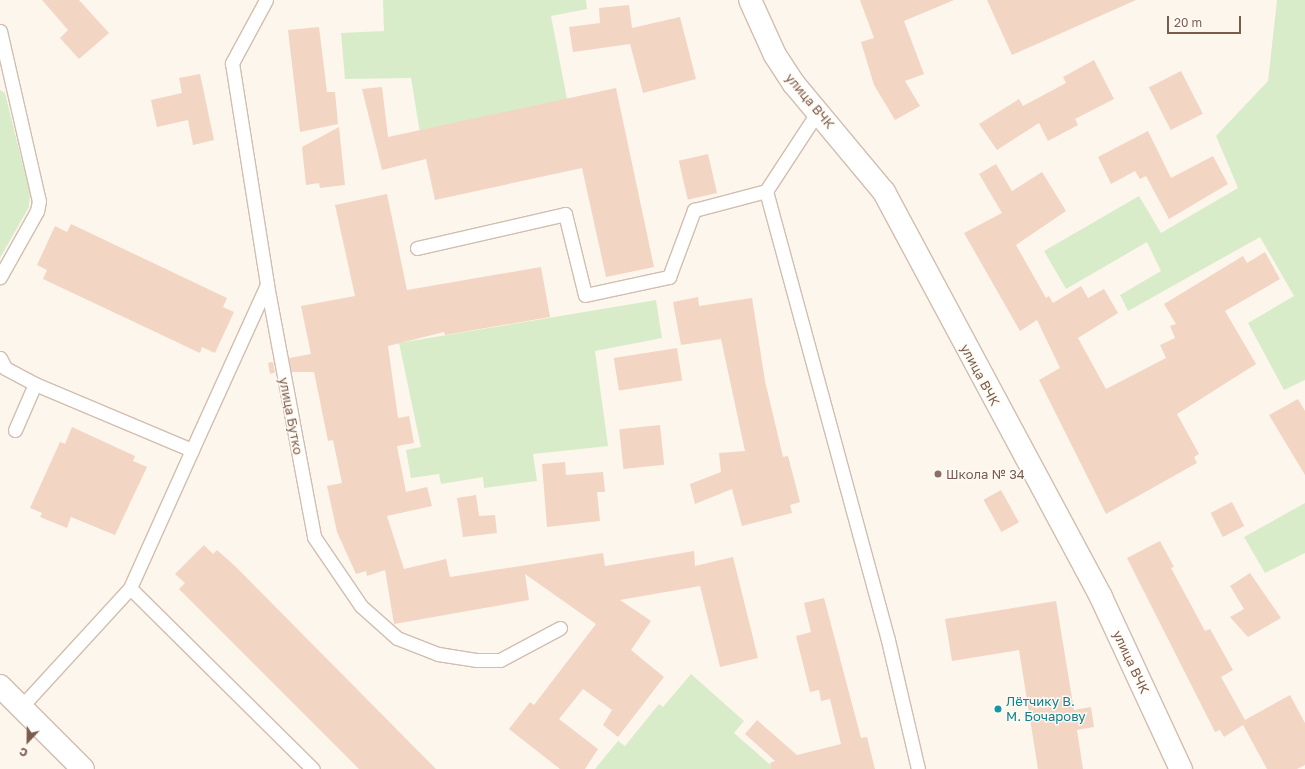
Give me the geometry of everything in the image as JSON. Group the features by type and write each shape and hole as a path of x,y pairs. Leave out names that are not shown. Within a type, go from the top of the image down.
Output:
{"main road":[{"name":"улица ВЧК","path":"750,0 775,55 817,113 845,141 884,192 1101,597 1181,769"},
{"path":"0,686 83,769"}],"lane":[{"name":"улица Бутко","path":"266,0 232,63 267,285 314,537 361,606 397,638 438,654 476,660 500,660 560,628"},
{"path":"0,31 39,200 37,211 0,277"},
{"path":"0,79 13,87"},
{"path":"417,248 565,214 585,295 669,277 694,210 766,191 817,113"},
{"path":"766,191 888,640 918,769"},
{"path":"21,707 130,588 267,285"},
{"path":"0,358 5,368 35,384 192,450"},
{"path":"15,430 35,384"},
{"path":"130,588 313,769"}],"green space":[{"path":"383,0 586,0 587,9 551,16 567,99 420,133 411,78 345,79 341,33 384,31"},
{"path":"1277,0 1305,0 1305,380 1284,390 1248,323 1294,296 1260,237 1128,311 1120,295 1161,271 1147,242 1066,289 1044,251 1139,196 1161,233 1238,188 1216,136 1268,81"},
{"path":"0,90 5,93 30,194 29,207 0,258"},
{"path":"656,300 662,338 595,351 608,446 533,454 537,481 484,488 483,477 441,484 439,474 411,478 406,450 421,447 399,343"},
{"path":"1305,503 1305,553 1265,573 1244,537"},
{"path":"691,674 744,721 734,733 775,769 595,769 618,741 625,746 659,704 663,707"}],"building":[{"path":"42,0 79,0 109,33 79,59 60,38 68,30"},
{"path":"860,0 954,0 904,21 924,74 905,81 920,106 895,120 874,85 861,42 874,38"},
{"path":"987,0 1136,0 1012,55"},
{"path":"629,5 632,28 680,17 696,79 643,93 630,44 573,52 569,27 600,23 599,8"},
{"path":"319,27 327,92 335,92 338,124 300,132 288,30"},
{"path":"1094,60 1114,99 1075,119 1078,125 1048,141 1039,123 997,150 979,124 1019,99 1023,106 1066,83 1063,77"},
{"path":"1181,71 1203,114 1171,130 1149,87"},
{"path":"200,74 214,140 193,145 188,120 157,127 151,100 182,93 179,78"},
{"path":"382,87 388,137 616,88 654,267 606,277 582,168 435,200 426,159 382,170 362,89"},
{"path":"339,127 345,185 320,188 319,183 306,185 302,147"},
{"path":"1148,131 1171,178 1213,156 1228,184 1169,219 1146,176 1140,179 1135,171 1111,184 1098,157"},
{"path":"708,154 717,193 688,200 679,161"},
{"path":"996,164 1012,191 1042,172 1066,211 1016,245 1046,298 1049,296 1053,303 1081,286 1088,298 1104,289 1118,313 1078,338 1106,389 1166,358 1160,345 1175,338 1170,326 1176,324 1164,304 1243,256 1247,263 1265,252 1280,279 1225,311 1256,364 1177,414 1199,454 1194,457 1197,463 1106,514 1039,380 1060,368 1037,320 1020,331 964,233 1002,213 979,174"},
{"path":"387,194 407,290 541,267 550,317 445,335 444,332 388,346 398,418 409,416 414,443 397,446 406,492 427,487 432,506 387,516 404,569 446,559 450,577 603,553 605,566 694,551 695,566 733,557 758,658 720,667 700,586 620,600 651,621 631,650 664,677 618,737 603,725 612,710 583,689 559,719 598,749 585,769 560,769 509,729 530,702 534,705 596,624 525,574 529,600 394,624 385,570 367,576 366,571 356,574 337,532 327,486 342,483 333,440 328,441 314,372 291,372 289,358 311,354 301,306 355,296 335,205"},
{"path":"71,224 227,298 223,307 234,312 215,353 202,347 200,353 43,279 47,270 37,265 55,226 67,232"},
{"path":"698,297 699,306 752,298 765,381 783,457 788,456 800,502 790,505 792,513 742,526 732,489 695,504 690,484 721,472 719,453 745,451 721,339 681,345 673,302"},
{"path":"677,348 682,381 619,391 614,358"},
{"path":"273,362 275,373 270,374 268,363"},
{"path":"1298,399 1305,411 1305,475 1269,415"},
{"path":"660,425 664,465 623,469 619,429"},
{"path":"72,427 135,456 133,461 147,467 115,535 71,517 67,528 40,517 42,513 30,508 60,442 65,444"},
{"path":"565,462 566,475 603,472 605,492 597,492 600,521 547,527 542,464"},
{"path":"1001,490 1019,522 1001,532 984,500"},
{"path":"476,495 479,516 495,515 497,533 463,537 457,498"},
{"path":"1232,502 1244,526 1223,537 1211,513"},
{"path":"1160,541 1174,567 1171,568 1205,631 1210,629 1233,670 1221,677 1245,720 1290,695 1305,723 1305,765 1297,769 1267,769 1243,725 1224,737 1220,730 1215,732 1127,558"},
{"path":"204,545 213,554 217,550 236,567 436,769 359,769 179,589 185,583 175,574"},
{"path":"1250,573 1281,618 1248,637 1230,617 1244,609 1230,586"},
{"path":"824,598 861,738 867,737 875,769 771,769 770,763 775,761 745,734 757,720 797,755 841,744 830,699 821,701 819,690 810,692 796,636 811,632 804,603"},
{"path":"1056,601 1074,710 1091,707 1094,727 1077,730 1083,769 1038,769 1019,650 952,661 945,619"}],"place":[{"name":"Школа № 34","path":"938,474"},
{"name":"Лётчику В. М. Бочарову","path":"998,709"}]}
